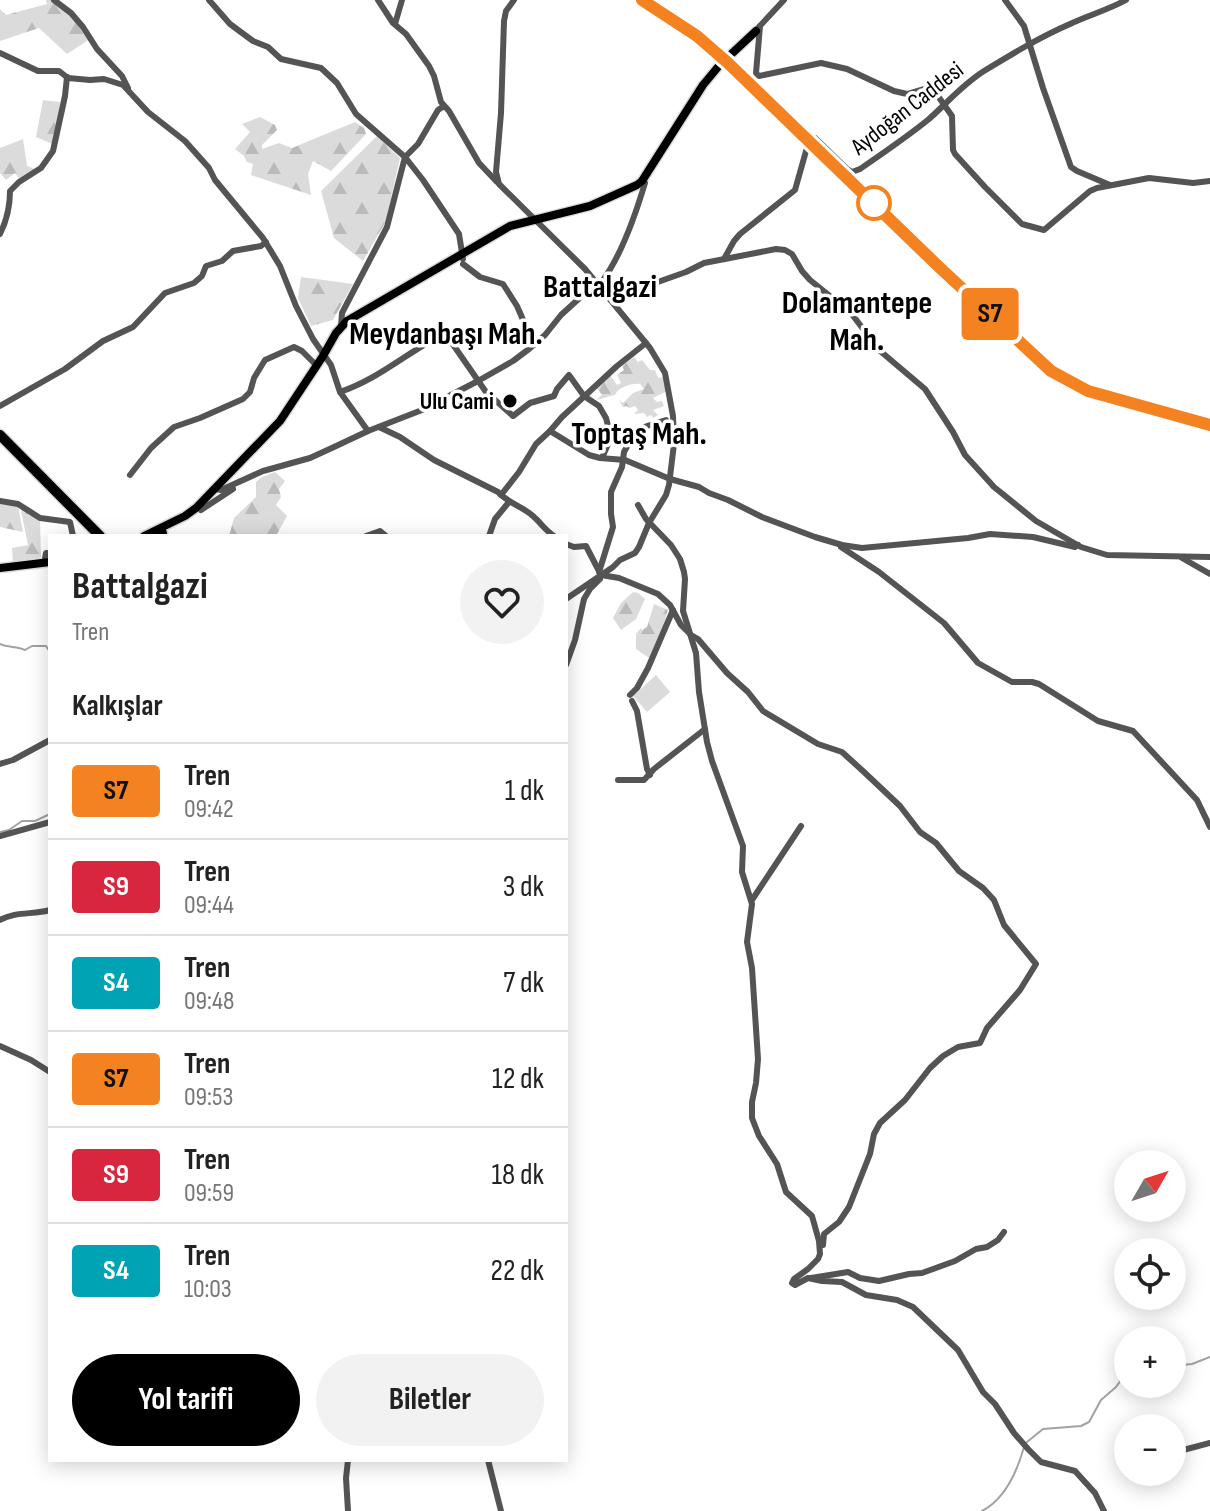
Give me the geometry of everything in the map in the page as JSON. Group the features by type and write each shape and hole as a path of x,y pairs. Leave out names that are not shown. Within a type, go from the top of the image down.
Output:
{"highway":[{"path":"0,438 91,534"},
{"path":"0,438 98,534"}],"main road":[{"path":"161,534 201,510 280,421 348,326 462,260 510,226 542,224 644,182 703,85 758,29"},
{"path":"148,534 196,508 280,429 347,321 462,260"},
{"path":"0,566 48,558"}],"street":[{"path":"54,0 83,27 97,49 122,76 130,93"},
{"path":"209,0 230,24 253,41 268,47 281,59 325,70 343,90 356,114 405,157 459,234 462,260 480,277 503,284 517,306 534,345"},
{"path":"378,0 429,66 444,106 479,163 585,269 646,343 665,373 671,399 674,444 666,495 635,553 620,560 568,598"},
{"path":"395,24 402,0"},
{"path":"499,184 496,172 504,21 506,11 514,0"},
{"path":"784,0 758,29 756,73 759,76 821,63 847,69 894,91 907,94 933,89 952,116 955,154 1026,226 1044,230 1090,191 1110,185 1149,178 1193,183 1210,181"},
{"path":"1005,0 1024,26 1071,167 1110,185"},
{"name":"Aydoğan Caddesi","path":"723,260 740,234 795,190 810,142 815,138 852,172 860,169 895,146 957,90 980,74 1071,23 1126,0"},
{"path":"0,53 38,71 59,71 72,79 109,80 123,85 148,112 185,141 266,242 280,266 296,306 331,365 340,392 368,431"},
{"path":"0,234 7,219 10,191 41,168 53,151 67,77"},
{"path":"341,327 342,313 387,227 405,157 418,144 438,110 444,106"},
{"path":"600,288 638,205 644,182"},
{"path":"0,406 65,369 103,341 133,327 165,293 198,281 206,266 222,261 233,251 261,246 266,242"},
{"path":"610,299 704,263 776,249 785,250 810,280 858,320 879,350 929,393 965,455 994,487 1036,521 1078,545 1107,555 1210,557"},
{"path":"218,489 263,471 310,458 422,410 478,381 534,345 583,295 600,288"},
{"path":"340,392 369,381 445,333 486,392 513,416 530,403 554,396 569,375 584,396 599,406 608,426 611,437 602,458"},
{"path":"501,495 534,447 562,417 646,343"},
{"path":"130,475 151,448 174,427 243,399 250,392 261,366 271,357 294,347 317,366"},
{"path":"568,659 584,599 600,574 613,527 611,492 620,474 625,449 636,433 666,420"},
{"path":"379,427 501,495 534,517 551,534"},
{"path":"550,431 589,455 623,460 699,487 762,517 835,543 862,548 990,534 1078,545"},
{"path":"201,510 263,471"},
{"path":"0,501 18,504 40,518 70,522 73,534"},
{"path":"490,534 495,519 509,502"},
{"path":"638,505 680,559 685,579 683,611 696,653 699,692 712,761 743,846 742,872 752,900 747,942 752,968 758,1059 752,1118 759,1136 777,1164 786,1192 812,1216 818,1232 820,1254"},
{"path":"835,543 879,572 938,618 983,666 1012,682 1039,684 1098,721 1133,731 1197,800 1210,827"},
{"path":"568,545 586,546 600,574"},
{"path":"1180,556 1210,574"},
{"path":"600,574 619,578 658,594 670,605 677,620 704,645 763,711 818,744 842,752 876,782 920,832 936,843 959,871 994,900 1004,925 1036,964 1020,990 987,1028 980,1043 958,1047 943,1056 878,1126 851,1204 839,1222 824,1234 823,1253 792,1283 795,1285 805,1278 848,1272 860,1278 879,1281 922,1273 987,1247 1004,1232"},
{"path":"650,775 637,711 631,698 648,668 673,610"},
{"path":"618,780 644,780 705,729"},
{"path":"0,764 48,741"},
{"path":"0,836 48,823"},
{"path":"752,900 801,826"},
{"path":"0,920 14,914 48,911"},
{"path":"0,1047 48,1071"},
{"path":"811,1278 842,1282 863,1294 913,1307 958,1350 983,1392 1028,1449 1041,1462 1075,1471 1095,1493 1104,1511"},
{"path":"1186,1449 1210,1443"},
{"path":"348,1462 348,1511"},
{"path":"489,1462 501,1511"}],"green space":[{"path":"46,0 55,0 74,16 90,39 67,54 39,28 0,41 0,9 6,15 47,4"},
{"path":"43,100 60,102 55,145 36,137"},
{"path":"260,117 275,125 277,130 262,145 262,149 279,143 292,148 355,122 364,128 366,134 331,171 313,161 308,174 311,195 251,175 253,164 235,149 250,132 242,124"},
{"path":"377,136 400,158 386,221 363,261 334,238 321,191"},
{"path":"23,139 27,166 35,169 19,178 15,173 6,180 0,173 0,148"},
{"path":"301,277 353,284 333,320 311,326 298,298"},
{"path":"634,357 638,362 642,360 650,370 655,370 658,378 663,377 667,391 653,398 657,402 662,401 664,406 653,410 658,415 653,418 644,413 634,414 638,410 635,406 623,407 619,400 623,403 633,393 644,389 640,384 626,386 615,395 596,400 602,395 597,388 610,375 617,385 621,383 617,375 624,370 622,366"},
{"path":"275,472 285,481 279,489 281,497 276,505 287,516 277,534 230,534 234,518 256,497 256,482"},
{"path":"0,504 18,506 23,532 0,527"},
{"path":"20,506 40,518 41,557 13,563 12,548 28,545"},
{"path":"633,592 645,599 636,619 621,630 613,618 621,603"},
{"path":"654,604 668,610 649,658 636,649 636,634 647,627"},
{"path":"656,675 670,692 647,712 633,696"}],"waterway":[{"path":"0,644 25,650 32,646 46,646 48,649"},
{"path":"0,832 22,821 35,821 48,815"},
{"path":"1186,1365 1210,1357"},
{"path":"1027,1442 1043,1429 1081,1426 1089,1422 1101,1400 1114,1389"},
{"path":"982,1511 1009,1484 1024,1447"}],"railway":[{"path":"642,0 697,36 728,63 1051,371 1088,391 1210,425"}],"train":[{"name":"S7","path":"642,0 697,36 728,63 1051,371 1088,391 1210,425"}],"place":[{"name":"Ulu Cami","path":"510,401"}],"district":[{"name":"Battalgazi","path":"600,286"},
{"name":"Dolamantepe Mah.","path":"857,320"},
{"name":"Meydanbaşı Mah.","path":"446,333"},
{"name":"Toptaş Mah.","path":"639,433"}]}
